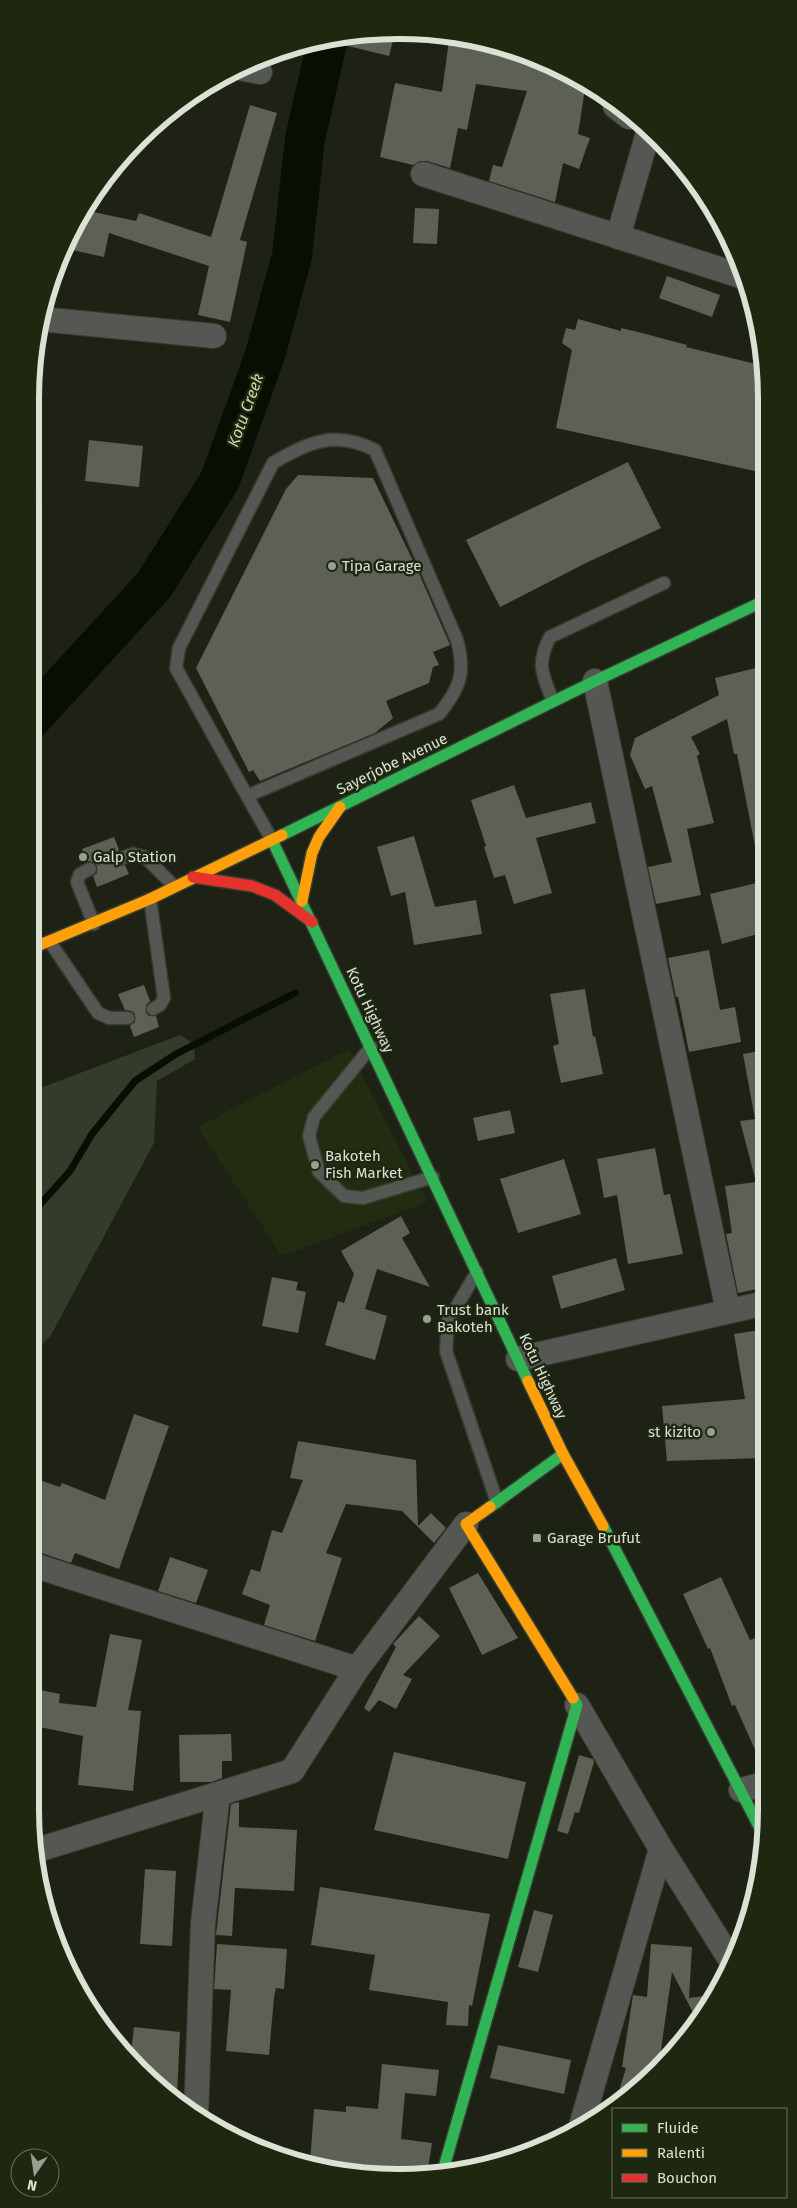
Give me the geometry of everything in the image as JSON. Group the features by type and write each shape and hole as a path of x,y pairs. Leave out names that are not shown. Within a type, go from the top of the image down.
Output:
{"street":[{"path":"618,237 647,138"},
{"path":"423,174 736,274"},
{"path":"48,320 214,336"},
{"name":"Sayerjobe Avenue","path":"39,946 150,899 595,681 758,604"},
{"path":"595,681 728,1311"},
{"path":"302,901 319,837 341,806"},
{"name":"Kotu Highway","path":"272,840 433,1176 563,1454 604,1527 757,1823"},
{"path":"193,877 252,886 274,896 312,922"},
{"path":"518,1359 758,1305"},
{"path":"41,1849 292,1771 357,1669 466,1524 563,1454"},
{"path":"466,1524 577,1705 661,1849 727,1955"},
{"path":"39,1567 357,1669"},
{"path":"444,2166 577,1705"},
{"path":"741,1790 758,1785"},
{"path":"196,2107 203,1923 218,1794"},
{"path":"583,2118 661,1849"}],"lane":[{"path":"247,796 439,714 450,700 459,683 462,659 457,640 375,450 358,442 330,440 301,446 273,463 179,648 176,668 247,796 272,840"},
{"path":"553,702 541,670 542,652 550,636 664,583"},
{"path":"122,858 133,854 144,857 174,886"},
{"path":"90,869 80,874 78,882 94,924"},
{"path":"150,899 164,998 160,1005 153,1009"},
{"path":"50,942 98,1013 109,1018 128,1018"},
{"path":"371,1047 314,1117 308,1136 319,1172 344,1196 363,1198 433,1176"},
{"path":"477,1272 448,1321 446,1351 497,1502"}],"shaded area":[{"path":"180,1035 194,1044 195,1059 157,1081 154,1143 51,1335 39,1348 39,1089"},
{"name":"Bakoteh Fish Market","path":"349,1049 427,1202 282,1256 197,1127"}],"building":[{"path":"393,39 389,56 340,44"},
{"path":"449,43 492,51 514,58 558,76 585,91 578,134 590,138 579,169 563,163 555,202 489,181 493,165 502,167 527,91 476,84 467,130 458,128 450,168 427,161 420,161 413,165 380,157 395,83 442,92"},
{"path":"250,105 277,113 240,240 247,242 230,322 198,315 209,266 109,233 104,257 71,250 91,212 136,221 139,213 211,237"},
{"path":"415,208 439,209 437,244 413,243"},
{"path":"667,276 720,295 712,317 659,298"},
{"path":"578,319 621,331 621,328 638,332 687,345 686,347 756,364 758,472 556,428 572,350 562,343 566,328 575,330"},
{"path":"89,440 143,446 139,487 85,481"},
{"path":"628,462 661,528 586,563 500,607 466,540"},
{"name":"Tipa Garage","path":"298,475 373,478 417,569 450,645 433,652 439,665 433,667 429,683 386,701 393,718 375,733 260,781 253,770 249,772 196,668 286,489"},
{"path":"758,667 758,851 756,851 737,754 734,754 727,719 691,737 700,754 697,756 714,823 687,829 701,895 656,904 648,867 672,862 652,786 645,789 630,755 635,738 719,695 715,678"},
{"path":"514,785 526,818 591,802 596,823 536,838 552,893 514,904 505,875 494,878 471,800"},
{"path":"414,836 435,907 476,900 482,934 414,945 405,892 391,896 377,847"},
{"path":"114,837 119,850 114,856 115,861 120,866 125,865 129,874 97,887 93,876 97,873 97,866 94,862 87,861 82,849"},
{"path":"758,883 758,934 722,944 710,894"},
{"path":"709,950 720,1010 735,1007 741,1042 689,1052 668,958"},
{"path":"144,985 150,1001 146,1005 146,1013 149,1016 156,1016 159,1027 134,1037 130,1026 135,1022 135,1014 132,1011 125,1010 118,994"},
{"path":"585,989 593,1037 595,1036 603,1074 561,1083 553,1046 559,1044 550,994"},
{"path":"758,1051 758,1289 738,1293 726,1234 732,1233 725,1186 756,1182 740,1121 755,1119 743,1054"},
{"path":"510,1110 515,1133 478,1141 473,1118"},
{"path":"655,1148 664,1195 670,1194 683,1254 628,1264 617,1195 604,1198 597,1159"},
{"path":"564,1159 581,1214 518,1233 500,1179"},
{"path":"401,1216 410,1233 402,1238 430,1287 377,1269 365,1309 387,1316 375,1360 325,1345 338,1301 344,1303 354,1274 341,1251"},
{"path":"616,1258 625,1290 561,1309 552,1276"},
{"path":"272,1277 298,1282 296,1290 306,1292 298,1333 262,1326"},
{"path":"758,1330 758,1458 667,1461 662,1406 745,1399 734,1334"},
{"path":"134,1414 169,1426 119,1569 75,1553 71,1563 39,1552 39,1480 60,1487 62,1483 105,1500"},
{"path":"298,1441 416,1460 418,1526 431,1513 446,1528 434,1543 402,1511 346,1504 326,1553 342,1558 315,1641 264,1625 270,1605 242,1594 251,1569 260,1572 272,1530 282,1533 303,1480 290,1478"},
{"path":"170,1557 208,1570 196,1603 158,1591"},
{"path":"478,1573 518,1638 482,1655 449,1588"},
{"path":"721,1577 750,1640 756,1638 758,1643 758,1757 735,1705 732,1706 710,1648 708,1649 683,1594"},
{"path":"419,1616 440,1636 403,1675 412,1679 396,1709 379,1700 369,1712 364,1708 396,1647 393,1644"},
{"path":"110,1634 142,1640 128,1710 141,1711 133,1791 78,1785 83,1736 39,1727 39,1690 60,1694 59,1703 96,1707"},
{"path":"231,1734 232,1761 222,1761 222,1778 212,1782 180,1782 179,1735"},
{"path":"394,1752 526,1782 508,1859 374,1830"},
{"path":"579,1755 593,1759 594,1762 579,1813 575,1812 568,1834 557,1831"},
{"path":"239,1802 239,1827 297,1830 294,1891 235,1888 232,1936 216,1935 231,1804"},
{"path":"145,1869 176,1871 172,1946 140,1944"},
{"path":"320,1887 490,1914 472,2006 469,2005 468,2026 446,2025 448,2002 369,1990 375,1955 311,1945"},
{"path":"534,1910 553,1915 538,1972 518,1967"},
{"path":"217,1944 287,1949 284,1989 276,1988 274,1997 269,2055 226,2051 231,1990 214,1989"},
{"path":"651,1944 692,1947 689,1998 706,1996 694,2015 672,1972 660,2057 618,2095 626,2068 622,2067 633,1995 647,1997"},
{"path":"134,2027 180,2032 177,2093 161,2080 131,2050"},
{"path":"498,2045 571,2060 564,2094 490,2078"},
{"path":"382,2064 439,2070 436,2096 405,2093 401,2139 432,2143 428,2167 375,2168 310,2158 314,2109 346,2112 346,2106 378,2109"}],"waterway":[{"name":"Kotu Creek","path":"39,710 154,585 220,480 265,355 292,256 305,139 326,46"},
{"path":"39,1206 70,1171 92,1134 135,1081 176,1054 295,993"}],"traffic: fast":[{"path":"282,835 595,681 758,604"},
{"path":"272,840 528,1381"},
{"path":"490,1507 563,1454"},
{"path":"603,1526 757,1823"},
{"path":"444,2166 577,1705 573,1698"}],"traffic: slow":[{"path":"302,901 312,853 319,837 340,807"},
{"path":"39,945 150,899 282,835"},
{"path":"528,1381 563,1454 603,1526"},
{"path":"490,1507 466,1524 573,1698"}],"traffic: jam":[{"path":"193,877 252,886 275,895 312,922"}],"place":[{"name":"Tipa Garage","path":"332,566"},
{"name":"Galp Station","path":"83,857"},
{"name":"Bakoteh Fish Market","path":"315,1165"},
{"name":"Trust bank Bakoteh","path":"427,1319"},
{"name":"st kizito","path":"711,1432"},
{"name":"Garage Brufut","path":"537,1538"}]}
